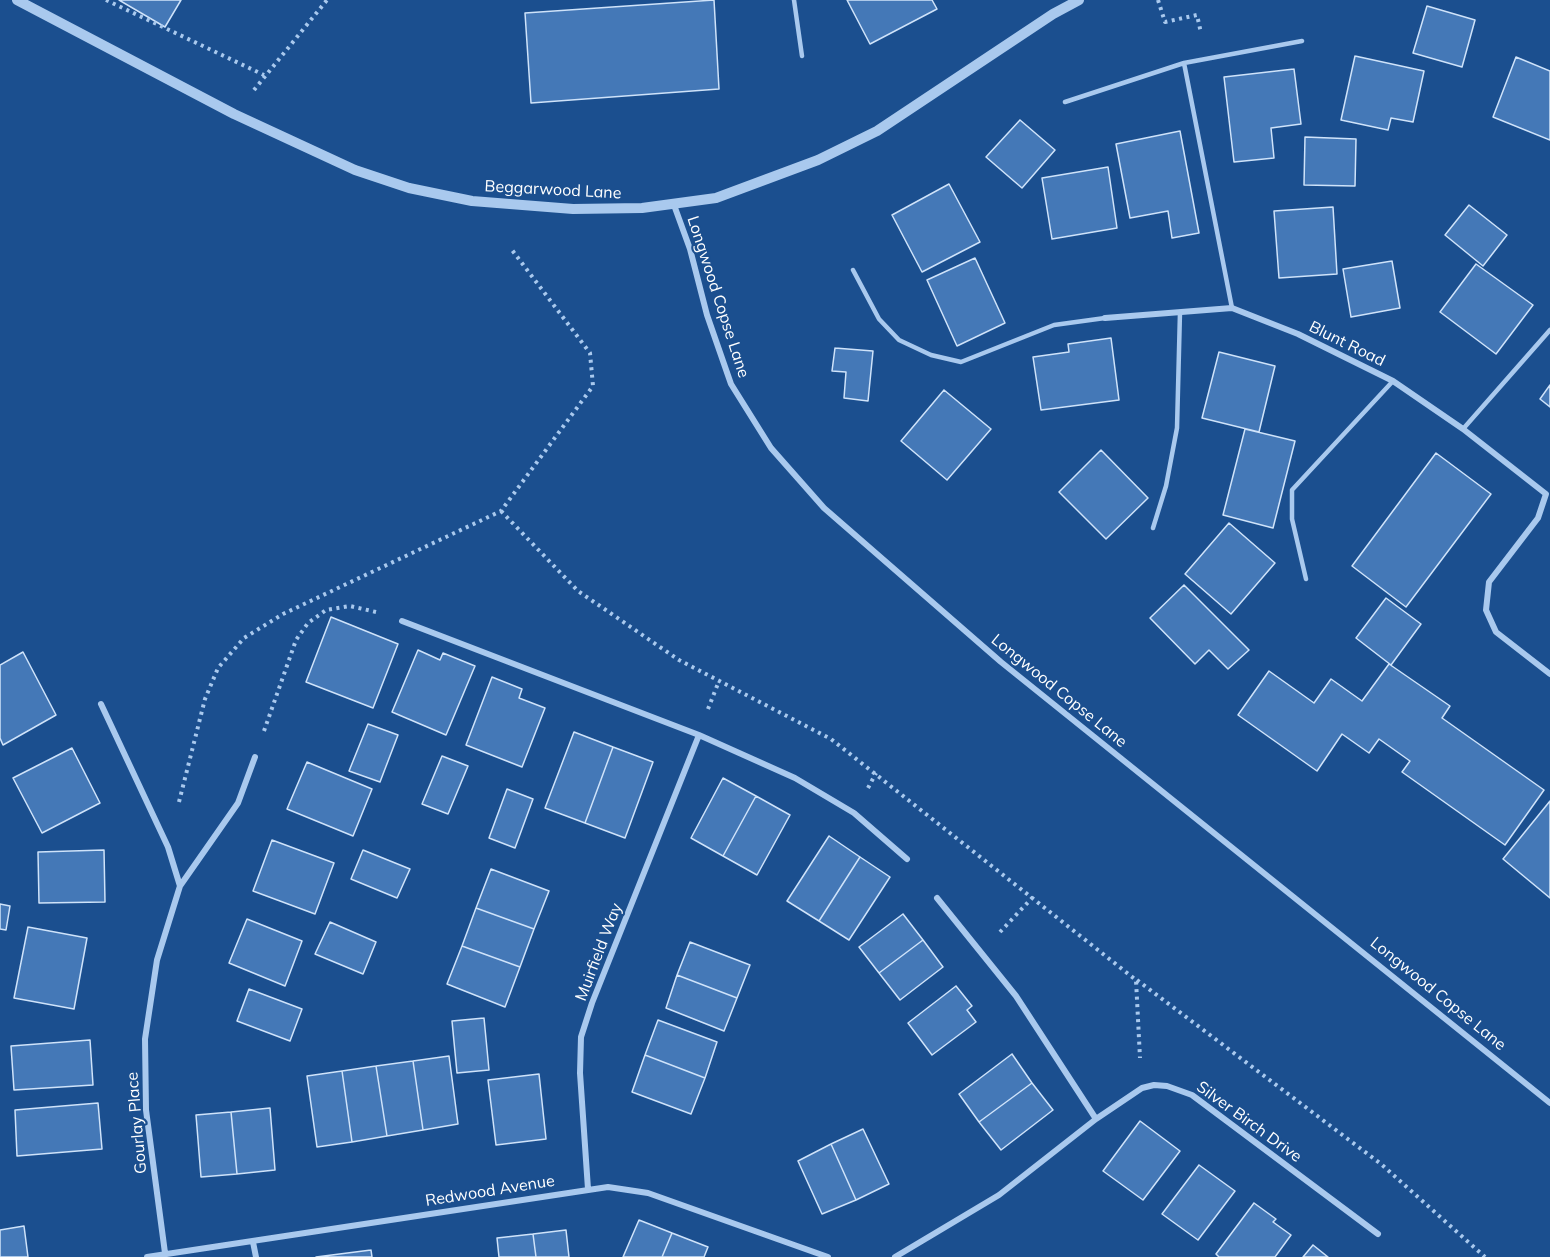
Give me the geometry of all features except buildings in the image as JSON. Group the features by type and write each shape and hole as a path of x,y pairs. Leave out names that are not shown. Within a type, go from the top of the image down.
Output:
{"street":[{"name":"Beggarwood Lane","path":"17,0 234,114 355,170 408,188 472,201 573,209 674,206 716,198 818,160 877,131 1053,14 1079,0"},
{"name":"Longwood Copse Lane","path":"674,206 690,249 707,315 731,384 771,448 824,508 1001,663 1550,1103"},
{"name":"Blunt Road","path":"1105,318 1232,308 1298,334 1393,381 1463,429 1548,495 1538,518 1489,582 1486,610 1496,632 1550,674"},
{"path":"402,621 699,735 795,778 855,813 907,859"},
{"path":"101,704 168,846 180,886"},
{"name":"Muirfield Way","path":"588,1189 579,1073 581,1037 699,735"},
{"name":"Gourlay Place","path":"165,1253 146,1110 145,1039 157,960 180,886 238,802 255,757"},
{"path":"937,898 1016,996 1096,1119"},
{"name":"Silver Birch Drive","path":"895,1257 999,1195 1096,1119 1142,1088 1154,1085 1179,1089 1202,1102 1378,1234"},
{"name":"Redwood Avenue","path":"147,1257 608,1187 648,1192 828,1257"},
{"path":"254,1242 256,1257"}],"lane":[{"path":"795,0 802,57"},
{"path":"1065,102 1184,63 1302,41"},
{"path":"1184,63 1232,308"},
{"path":"853,270 879,319 899,340 931,355 961,362 1054,325 1105,318"},
{"path":"1153,528 1166,486 1177,428 1180,311"},
{"path":"1463,429 1550,330"},
{"path":"1306,579 1292,519 1292,490 1393,381"}],"path":[{"path":"106,0 264,75"},
{"path":"234,114 327,0"},
{"path":"1158,0 1165,22 1197,15 1202,35 1173,43 1184,63"},
{"path":"168,846 205,699 218,668 244,638 283,614 501,511 593,386 590,353 512,250"},
{"path":"255,757 296,640 308,623 326,610 350,606 402,621"},
{"path":"981,953 1033,897"},
{"path":"1136,980 1381,1164 1485,1257"}]}
